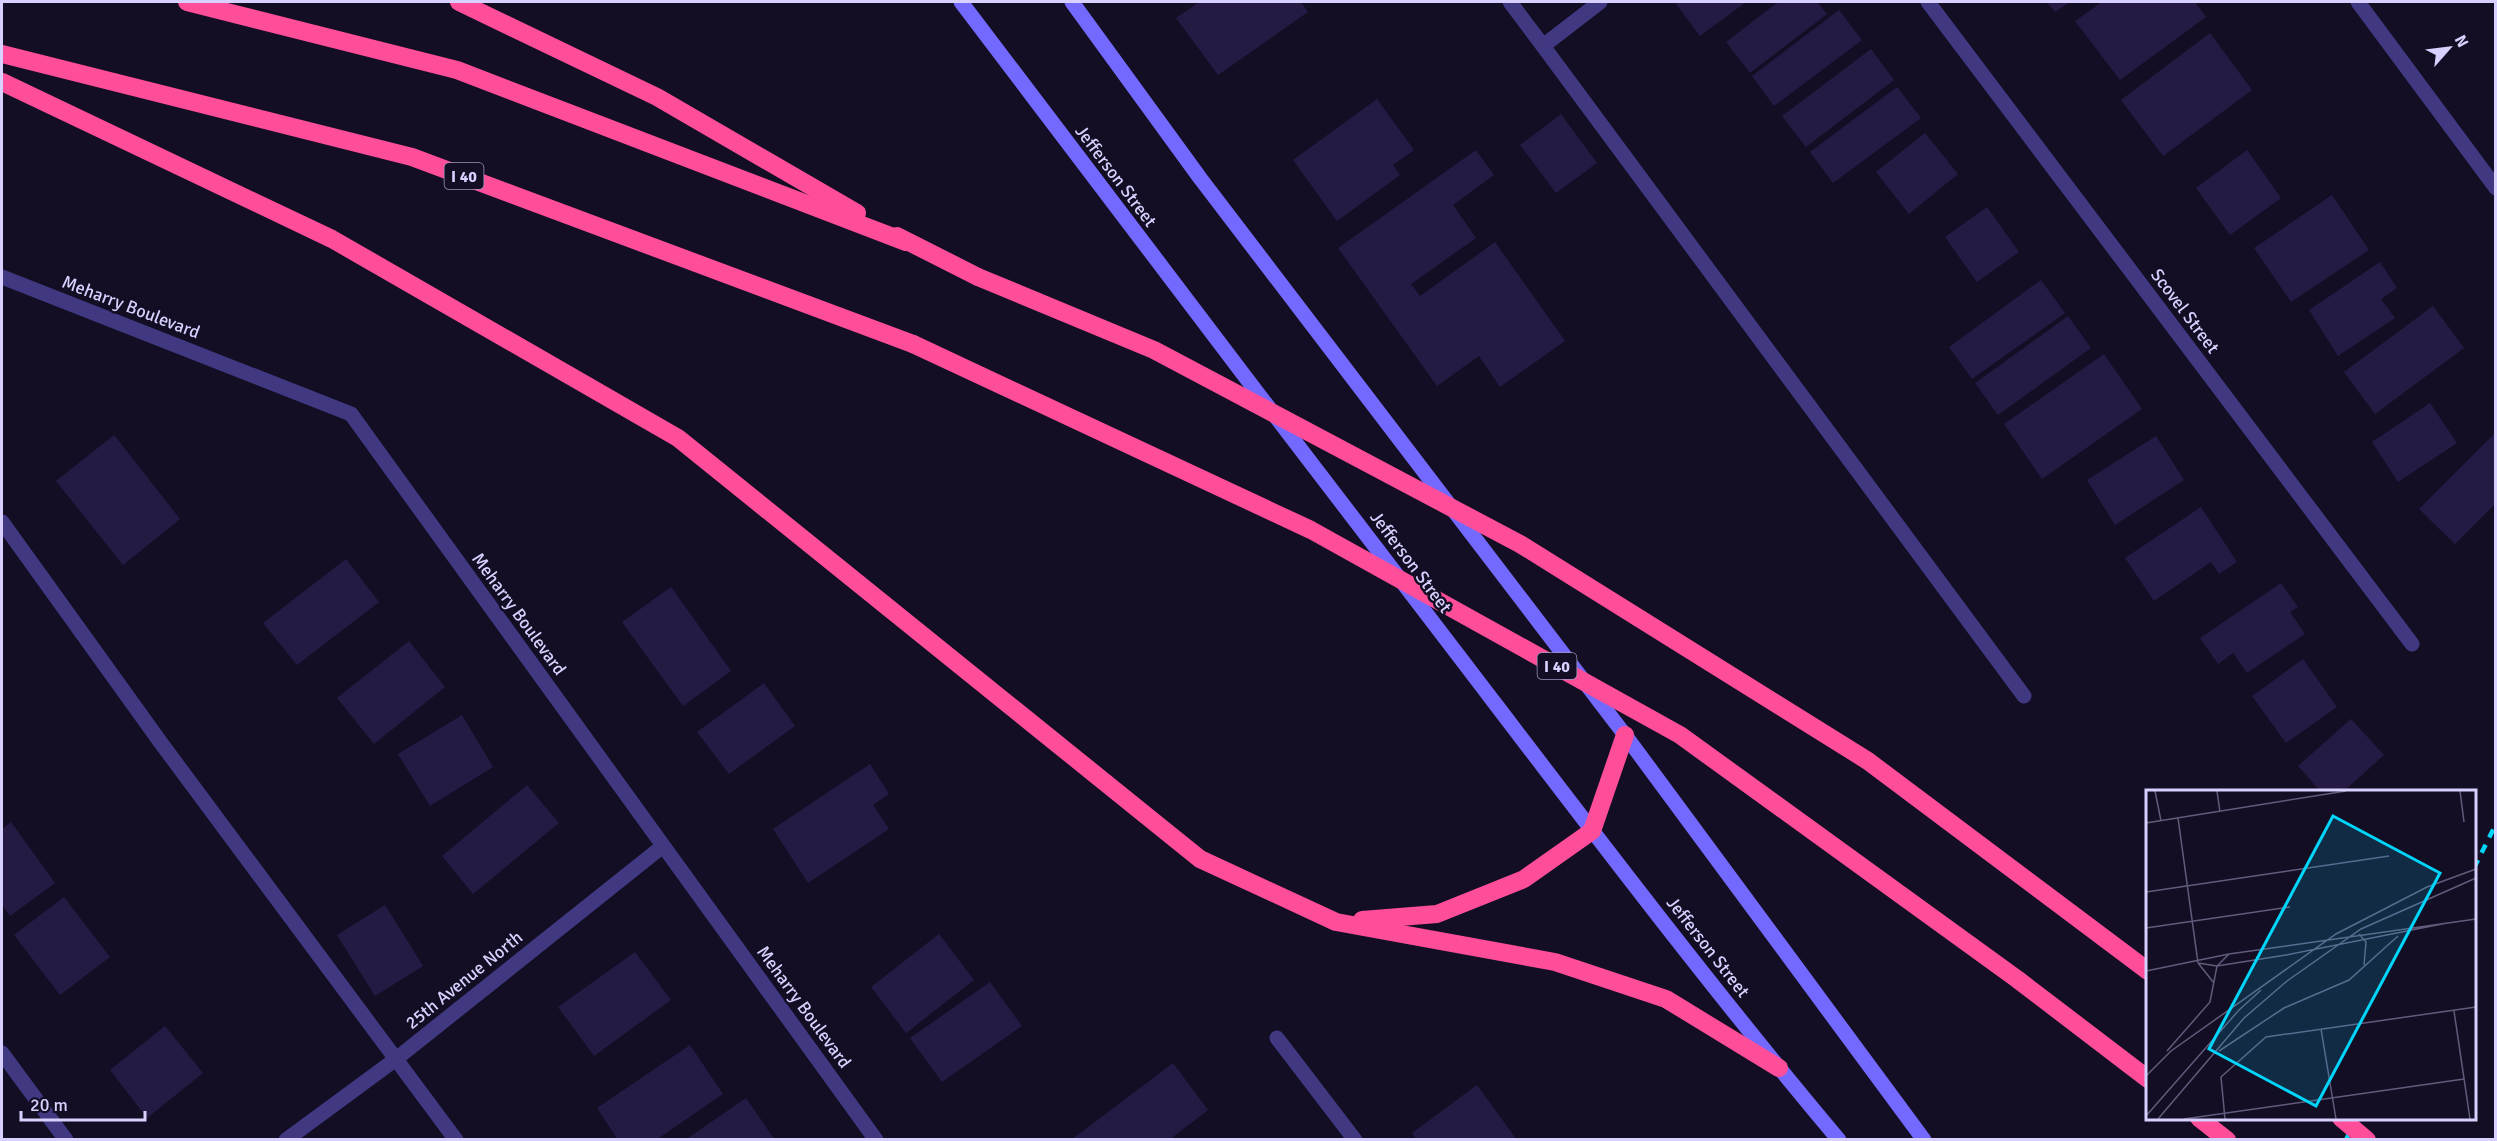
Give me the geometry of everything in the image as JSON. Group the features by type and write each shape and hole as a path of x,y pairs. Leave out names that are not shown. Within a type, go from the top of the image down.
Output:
{"highway":[{"path":"188,2 457,69 906,242"},
{"path":"459,2 657,97 906,242 978,277 1154,350 1520,544 1868,760 2146,969"},
{"name":"I 40","path":"2,54 412,157 913,344 1311,530 1680,735 2017,979 2146,1077"},
{"path":"2,82 332,239 678,438 1200,860 1336,922 1555,962 1656,995 1779,1068"},
{"path":"1336,922 1437,914 1524,879 1592,831 1625,735"},
{"path":"2200,1120 2227,1140"},
{"path":"2342,1120 2367,1140"}],"main road":[{"name":"Jefferson Street","path":"961,2 1592,831 1779,1068 1839,1140"},
{"path":"1072,2 1200,178 1625,735 1924,1140"}],"street":[{"path":"1510,2 2024,696"},
{"path":"1543,46 1600,2"},
{"name":"Scovel Street","path":"1928,2 2412,644"},
{"path":"2358,2 2496,188"},
{"name":"Meharry Boulevard","path":"2,277 351,414 876,1140"},
{"path":"2,522 456,1140"},
{"name":"25th Avenue North","path":"286,1140 396,1059 663,846"},
{"path":"1276,1038 1355,1140"},
{"path":"2,1053 66,1140"}],"building":[{"path":"1199,2 1301,2 1308,12 1218,75 1176,18"},
{"path":"1680,2 1746,2 1700,36 1676,4"},
{"path":"1778,2 1817,2 1827,14 1750,73 1726,42"},
{"path":"2047,2 2070,2 2055,12"},
{"path":"2102,2 2195,2 2206,17 2120,80 2075,21"},
{"path":"1839,10 1862,40 1774,106 1752,76"},
{"path":"2210,33 2252,90 2163,156 2121,100"},
{"path":"1871,49 1894,80 1806,147 1782,116"},
{"path":"1897,87 1921,118 1833,183 1810,152"},
{"path":"1377,99 1414,150 1393,165 1400,175 1337,221 1293,160"},
{"path":"1561,114 1597,163 1556,193 1520,145"},
{"path":"1925,133 1958,174 1909,214 1876,172"},
{"path":"1476,150 1494,175 1453,205 1476,238 1411,284 1420,296 1495,242 1565,341 1500,387 1479,356 1437,386 1338,248"},
{"path":"2247,150 2281,198 2230,235 2196,188"},
{"path":"2332,195 2369,250 2291,302 2254,248"},
{"path":"1987,207 2019,252 1977,282 1945,237"},
{"path":"2380,262 2397,288 2381,299 2395,318 2338,356 2309,310"},
{"path":"2041,280 2065,313 1972,379 1949,347"},
{"path":"2433,306 2464,348 2375,414 2344,372"},
{"path":"2068,316 2091,348 1998,415 1975,383"},
{"path":"2104,354 2142,409 2042,479 2004,424"},
{"path":"2430,403 2457,443 2398,482 2372,442"},
{"path":"2496,432 2496,503 2455,544 2419,509"},
{"path":"114,435 180,519 123,565 56,481"},
{"path":"2156,436 2184,480 2115,525 2087,480"},
{"path":"2201,507 2237,562 2219,574 2211,562 2154,601 2125,558"},
{"path":"346,559 379,602 297,665 263,623"},
{"path":"2281,583 2298,607 2290,612 2305,634 2247,673 2233,653 2218,664 2200,638"},
{"path":"671,587 731,671 683,706 622,622"},
{"path":"409,641 445,687 374,744 337,698"},
{"path":"2303,659 2337,707 2286,743 2252,696"},
{"path":"764,683 795,726 729,774 697,732"},
{"path":"462,715 493,767 430,806 398,754"},
{"path":"2351,719 2384,755 2345,790 2319,790 2298,766"},
{"path":"870,764 889,794 873,805 889,829 808,883 773,829"},
{"path":"527,785 559,823 473,894 442,856"},
{"path":"11,822 55,883 10,916 2,905 2,829"},
{"path":"64,897 110,957 60,995 14,935"},
{"path":"385,905 423,966 375,996 337,935"},
{"path":"939,934 974,980 906,1033 871,987"},
{"path":"635,952 671,1000 594,1056 558,1007"},
{"path":"990,982 1022,1026 942,1082 910,1038"},
{"path":"165,1026 203,1073 147,1118 110,1070"},
{"path":"690,1045 723,1094 656,1140 618,1140 597,1108"},
{"path":"1173,1063 1208,1110 1169,1140 1071,1140"},
{"path":"1477,1085 1517,1140 1417,1140 1412,1133"},
{"path":"746,1098 775,1140 685,1140"}],"railway":[{"path":"2476,864 2496,824"},
{"path":"2346,1140 2355,1120"}]}
